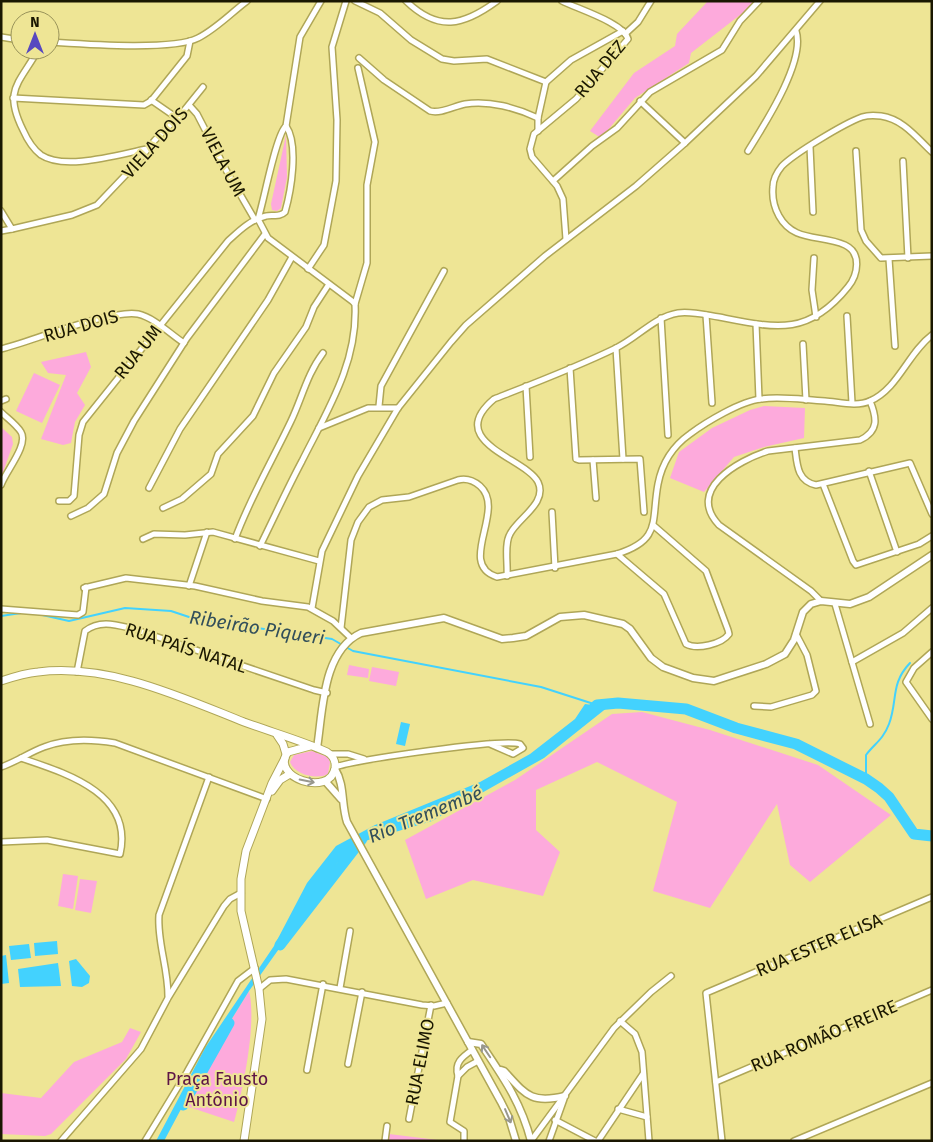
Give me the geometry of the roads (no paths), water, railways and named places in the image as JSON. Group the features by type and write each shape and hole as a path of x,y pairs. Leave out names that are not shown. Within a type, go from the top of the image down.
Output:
{"main road":[{"path":"1,681 38,672 77,672 138,684 313,747 330,754 335,768 326,782 319,783 296,778 290,774 286,766 283,744 276,734"},
{"path":"244,1141 262,1027 259,989 244,927 241,893 246,851 272,783 286,756 294,749 313,747"},
{"path":"268,797 280,780 290,774"}],"street":[{"path":"60,42 147,45 190,41 206,33 247,1"},
{"path":"257,219 278,142 286,126 300,37 321,1"},
{"path":"308,269 324,245 336,181 337,120 332,47 346,1"},
{"path":"355,1 380,13 411,40 442,59 454,61 488,59 546,82"},
{"path":"406,1 428,17 449,23 476,15 497,1"},
{"name":"RUA DEZ","path":"538,131 576,99 627,42 624,32 618,26 562,1"},
{"path":"566,239 564,202 553,181 531,155 532,141 538,131 538,118 546,82 571,60 624,32 638,22 652,1"},
{"path":"553,181 592,146 617,128 650,92 722,50 740,21 759,1"},
{"path":"312,608 320,561 326,540 351,490 398,408 466,324 566,239 636,186 685,143 756,76 820,1"},
{"path":"748,151 773,111 795,58 798,45 796,31"},
{"path":"13,98 144,105 151,100 187,56 190,41"},
{"path":"359,58 384,80 430,112 475,103 509,108 538,118"},
{"path":"32,60 17,84 13,98 16,117 29,142 37,152 47,158 85,160 147,149"},
{"path":"260,546 343,378 353,332 354,304 367,263 367,185 375,142 358,68"},
{"name":"VIELA DOIS","path":"1,231 80,213 94,207 106,197 203,87"},
{"name":"VIELA UM","path":"151,100 177,118"},
{"path":"640,102 685,143"},
{"name":"VIELA UM","path":"189,105 197,114 226,170 265,234"},
{"path":"507,576 510,533 534,506 540,496 540,490 534,477 488,445 482,437 479,420 482,412 494,399 616,348 640,335 661,318 680,312 756,324 797,325 816,317 832,306 856,276 857,268 854,253 844,244 797,234 789,229 777,212 772,193 776,176 788,161 810,147 851,122 872,115 892,118 904,126 932,152"},
{"path":"257,219 269,215 281,216 285,212 291,184 292,156 290,132 286,126"},
{"path":"810,147 813,212"},
{"path":"856,151 861,230 866,241 881,258 932,256"},
{"path":"903,162 908,258"},
{"path":"1,211 12,229"},
{"name":"RUA UM","path":"59,501 69,501 74,496 80,430 83,422 228,241 243,226 257,219"},
{"path":"71,516 88,508 104,494 124,440 184,343 265,234 354,304"},
{"path":"149,488 180,430 263,308 292,257"},
{"path":"814,258 812,290 816,317"},
{"path":"889,259 894,346"},
{"path":"379,406 381,386 444,271"},
{"path":"163,508 182,499 211,474 218,454 253,416 274,374 306,327 314,308 329,284"},
{"name":"RUA DOIS","path":"1,349 102,319 129,313 140,314 184,343"},
{"path":"706,315 712,402"},
{"path":"847,316 852,404"},
{"path":"661,318 668,435"},
{"path":"756,324 759,399"},
{"path":"341,628 354,530 369,507 382,500 409,497 458,480 464,479 476,482 484,490 490,503 480,550 483,567 492,575 507,576 555,568 617,554 642,543 653,525 660,474 672,452 692,433 736,408 759,399 806,400 852,404 870,401 887,388 916,349 932,335"},
{"path":"803,344 806,400"},
{"path":"616,348 623,459"},
{"path":"235,539 247,508 290,422 305,382 323,353"},
{"path":"570,368 576,458 640,460 644,512"},
{"path":"526,386 530,457"},
{"path":"821,602 803,585 719,525 708,512 709,492 739,464 768,451 860,440 867,437 872,433 876,420 870,401"},
{"path":"319,428 361,410 379,406 398,408"},
{"path":"1,412 21,432 23,439 16,458 1,485"},
{"path":"795,448 798,468 804,480 816,485 869,471 910,463 932,514"},
{"path":"593,460 596,498"},
{"path":"869,471 897,552"},
{"path":"823,484 854,564 860,565 897,552 932,536"},
{"path":"552,512 555,568"},
{"path":"617,554 664,594 686,644 703,646 725,638 728,630 706,571 653,525"},
{"path":"143,539 154,534 185,535 206,532 320,561"},
{"path":"189,586 206,532"},
{"path":"313,747 333,665 339,652 350,640 371,630 444,618 502,639 526,636 560,617 584,615 623,624 630,629 652,658 660,665 705,681 714,681 778,659 790,648 803,612 811,604 821,602 850,604 869,597 932,555"},
{"path":"1,609 28,609 75,616 82,612 85,587 126,578 189,586 312,608 341,628 350,640"},
{"path":"835,604 870,724"},
{"path":"852,662 907,630 932,608"},
{"name":"RUA PAÍS NATAL","path":"77,672 85,631 98,624 110,624 188,647 326,693"},
{"path":"754,706 778,706 812,695 816,691 807,655 796,634"},
{"path":"932,652 914,668 906,682 932,719"},
{"path":"1,767 58,743 99,741 115,743 268,797"},
{"path":"490,744 513,754 523,748 515,742 490,744 365,760 335,768 340,780 341,799 346,822 509,1118 516,1141"},
{"path":"330,754 348,754 365,760"},
{"path":"1,842 47,840 120,854 122,846 119,822 101,795 72,777 22,758"},
{"path":"168,998 168,972 160,937 159,915 210,777"},
{"path":"326,782 341,799"},
{"path":"60,1141 134,1059 150,1035 168,998 224,906 230,899 241,893"},
{"name":"RUA ESTER ELISA","path":"716,1082 706,993 932,897"},
{"path":"340,988 350,931"},
{"path":"145,1141 192,1064 238,981 255,969"},
{"path":"531,1141 620,1021 671,976"},
{"path":"259,989 264,983 278,978 323,984 431,1005 447,1003"},
{"path":"307,1070 323,984"},
{"name":"RUA ROMÃO FREIRE","path":"716,1082 932,990"},
{"path":"348,1064 362,992"},
{"name":"RUA ELIMO","path":"409,1119 431,1005"},
{"path":"620,1021 635,1034 640,1044 649,1141"},
{"path":"468,1042 481,1044 499,1070 519,1103 531,1141"},
{"path":"464,1141 464,1131 450,1122 458,1076 456,1069 459,1062 472,1050"},
{"path":"458,1076 467,1067 478,1061"},
{"path":"499,1070 504,1071 525,1094 534,1099 542,1100 565,1096"},
{"path":"555,1120 597,1141 643,1074"},
{"path":"716,1082 722,1141"},
{"path":"794,1141 932,1083"},
{"path":"549,1141 565,1096"},
{"path":"618,1110 647,1117"},
{"path":"385,1141 387,1126"}],"water":[{"path":"585,704 608,707 544,758 432,821 365,841 338,862 306,905 281,946 249,991 212,1051 164,1141 156,1141 205,1048 274,946 307,883 336,846 375,825 480,782 530,754 575,719"},
{"path":"401,722 410,724 405,746 396,744"},
{"path":"57,941 58,954 35,956 34,943"},
{"path":"29,944 31,958 11,960 9,946"},
{"path":"6,955 9,983 1,984 1,956"},
{"path":"76,959 90,976 89,983 82,987 72,986 69,961"},
{"path":"58,963 61,986 20,987 18,969"}],"waterway":[{"name":"Ribeirão Piqueri","path":"38,614 69,621 125,608 171,611 195,619 332,639 353,651 541,687 597,705"},
{"name":"Ribeirão Piqueri","path":"1,616 21,613"},
{"path":"866,779 866,755 887,729 892,715 897,685 910,663"},
{"name":"Rio Tremembé","path":"586,716 597,705 618,703 686,709 736,728 796,744 866,779 889,797 914,834 932,836"},
{"name":"Rio Tremembé","path":"280,945 362,839"},
{"name":"Rio Tremembé","path":"183,1105 229,1023"}],"park label":[{"name":"Praça Fausto Antônio","path":"217,1089"}]}
